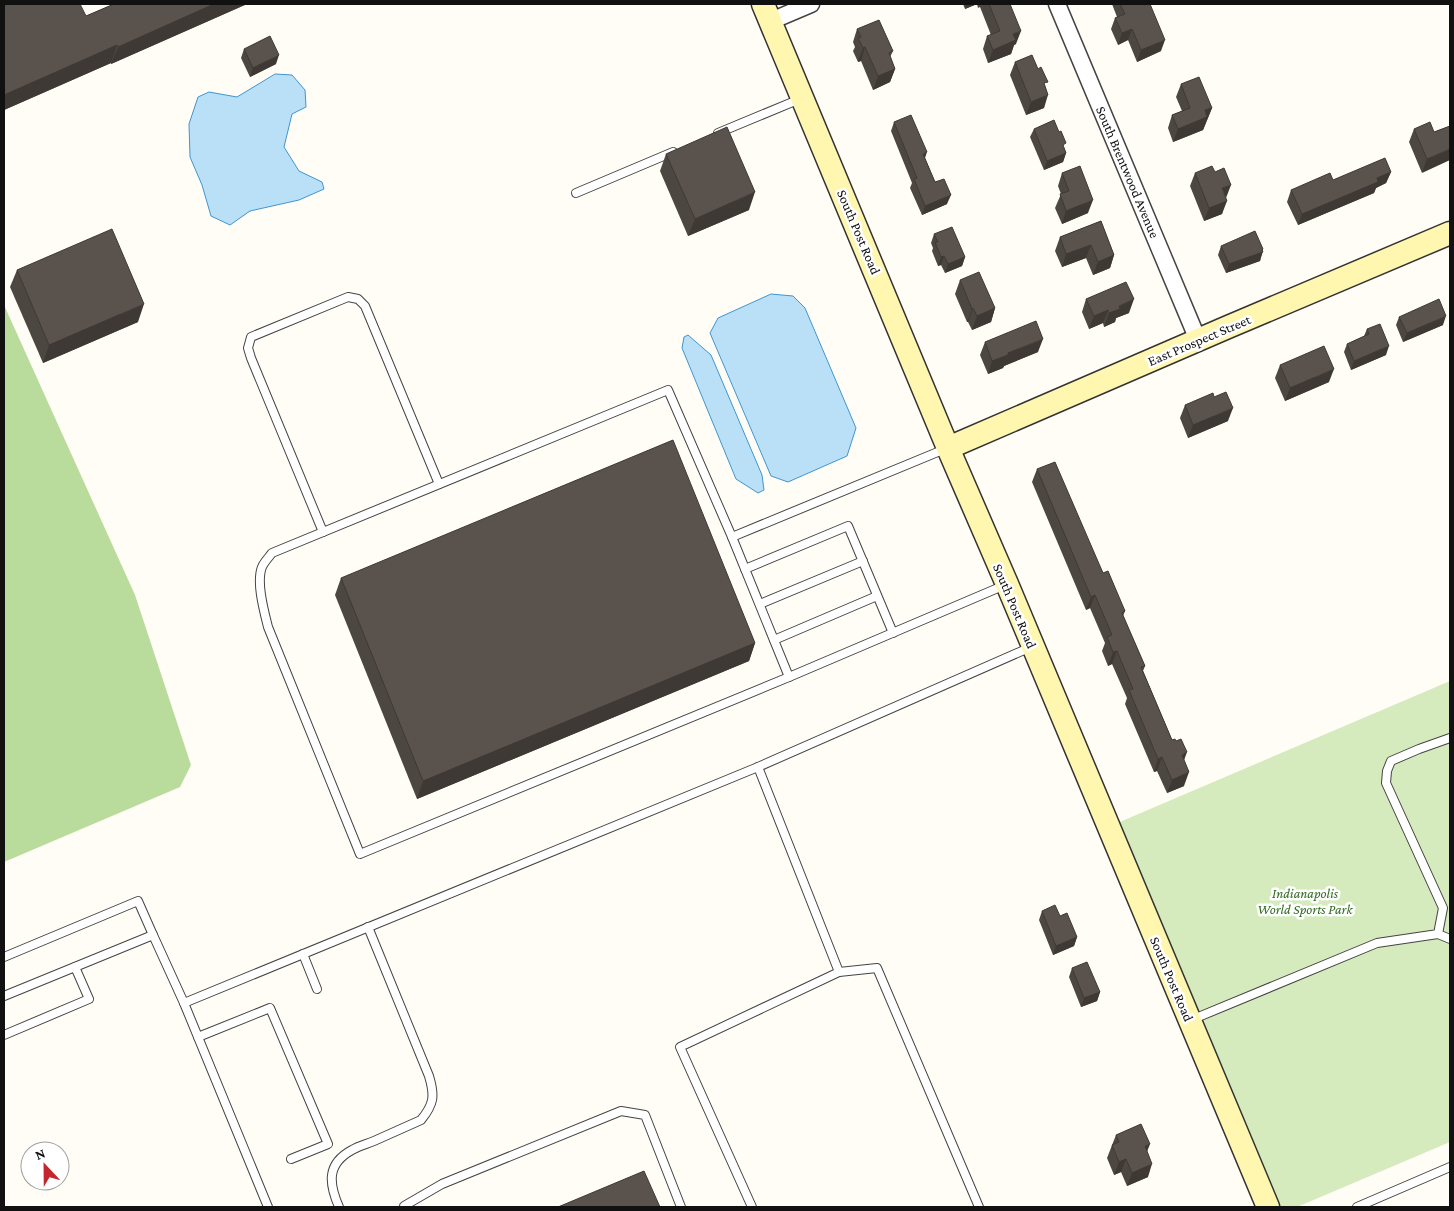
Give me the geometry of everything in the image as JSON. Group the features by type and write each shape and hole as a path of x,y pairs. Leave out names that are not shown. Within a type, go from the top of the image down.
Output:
{"main road":[{"name":"South Post Road","path":"767,12 948,448 1007,584 1268,1207"},
{"name":"East Prospect Street","path":"948,448 1450,233"}],"street":[{"path":"767,12 811,4"},
{"name":"South Brentwood Avenue","path":"1057,4 1198,340"}],"lane":[{"path":"709,137 803,98"},
{"path":"576,193 682,148"},
{"path":"323,532 251,358 248,348 251,337 348,297 358,299 365,306 439,484"},
{"path":"789,677 732,537 668,390 272,554 262,567 260,581 262,601 268,627 360,854 789,677 1007,584"},
{"path":"732,537 948,448"},
{"path":"745,569 848,526 893,632"},
{"path":"760,604 863,561"},
{"path":"774,640 877,596"},
{"path":"184,1003 758,767 1033,646"},
{"path":"1438,934 1446,906 1386,783 1387,770 1391,761 1450,738"},
{"path":"758,767 839,972"},
{"path":"4,957 138,901 184,1003 268,1207"},
{"path":"339,1207 332,1191 331,1180 334,1167 341,1157 352,1150 421,1120 428,1112 432,1102 433,1090 429,1076 368,928"},
{"path":"1189,1020 1377,942 1438,934 1450,939"},
{"path":"4,996 153,935"},
{"path":"303,954 317,989"},
{"path":"4,1035 89,999 75,967"},
{"path":"752,1207 680,1047 839,972 877,968 979,1207"},
{"path":"198,1037 270,1008 328,1144 291,1159"},
{"path":"404,1207 442,1184 621,1111 644,1115 681,1207"},
{"path":"1357,1207 1450,1167"}],"green space":[{"path":"4,305 135,595 191,765 180,787 4,862"},
{"name":"Indianapolis World Sports Park","path":"1450,681 1450,1142 1297,1207 1278,1207 1115,824"}],"water":[{"path":"275,74 292,75 305,90 306,107 292,114 284,147 299,171 322,182 324,189 299,200 250,211 230,225 211,216 202,185 190,157 189,124 198,97 209,92 237,97"},
{"path":"771,294 793,296 805,308 856,428 847,456 788,482 771,476 710,333 718,318"},
{"path":"688,335 711,355 762,475 764,490 758,493 736,479 682,348 684,337"}],"building":[{"path":"4,4 80,4 86,16 114,4 214,4 4,95"},
{"path":"989,4 1010,4 1021,31 1013,34 1016,40 993,50 987,36 1000,31"},
{"path":"1120,4 1150,4 1165,40 1141,50 1132,29 1122,33 1115,18 1125,14"},
{"path":"879,20 893,51 889,53 895,69 878,76 865,47 863,48 858,38 861,37 857,29"},
{"path":"270,36 279,55 253,68 244,49"},
{"path":"1032,55 1038,69 1041,67 1048,82 1044,83 1048,95 1031,102 1015,62"},
{"path":"1199,77 1212,108 1205,110 1207,117 1178,129 1172,115 1190,108 1181,84"},
{"path":"911,115 927,152 923,154 935,182 944,179 951,195 925,206 914,179 917,178 894,122"},
{"path":"1054,120 1066,143 1063,145 1066,153 1047,161 1034,129"},
{"path":"1430,122 1434,132 1450,126 1450,149 1427,159 1414,129"},
{"path":"727,127 755,192 695,219 666,154"},
{"path":"1385,158 1391,172 1377,178 1378,182 1302,214 1291,190 1330,173 1333,180"},
{"path":"1080,166 1093,200 1066,211 1060,194 1069,191 1062,173"},
{"path":"1212,166 1215,172 1224,168 1231,185 1222,188 1227,201 1209,208 1195,173"},
{"path":"1101,221 1114,255 1098,262 1091,245 1066,254 1060,237"},
{"path":"952,227 965,257 948,264 944,256 941,257 934,234"},
{"path":"112,229 144,304 49,345 17,270"},
{"path":"1255,231 1263,252 1229,264 1221,246"},
{"path":"979,272 995,308 977,316 972,309 960,280"},
{"path":"1126,282 1134,299 1119,306 1120,309 1109,313 1108,310 1094,316 1086,299"},
{"path":"1439,299 1446,316 1407,333 1399,317"},
{"path":"1036,321 1043,339 992,361 985,342"},
{"path":"1380,324 1389,346 1354,361 1347,344 1369,334 1367,329"},
{"path":"1324,346 1334,369 1290,388 1280,365"},
{"path":"1226,392 1233,408 1193,425 1185,405 1213,393 1214,397"},
{"path":"673,440 755,643 423,781 341,578"},
{"path":"1055,462 1103,573 1108,571 1125,611 1122,613 1145,666 1141,667 1172,740 1181,739 1187,752 1182,755 1189,772 1172,780 1162,757 1158,759 1129,690 1133,689 1117,651 1113,652 1107,637 1112,635 1095,595 1091,597 1037,469"},
{"path":"1055,905 1060,916 1067,913 1077,937 1056,946 1042,911"},
{"path":"1087,962 1100,992 1084,998 1072,968"},
{"path":"1141,1124 1150,1144 1145,1146 1152,1164 1132,1173 1126,1159 1119,1162 1112,1145 1119,1142 1116,1135"},
{"path":"644,1171 660,1207 558,1207"}]}
